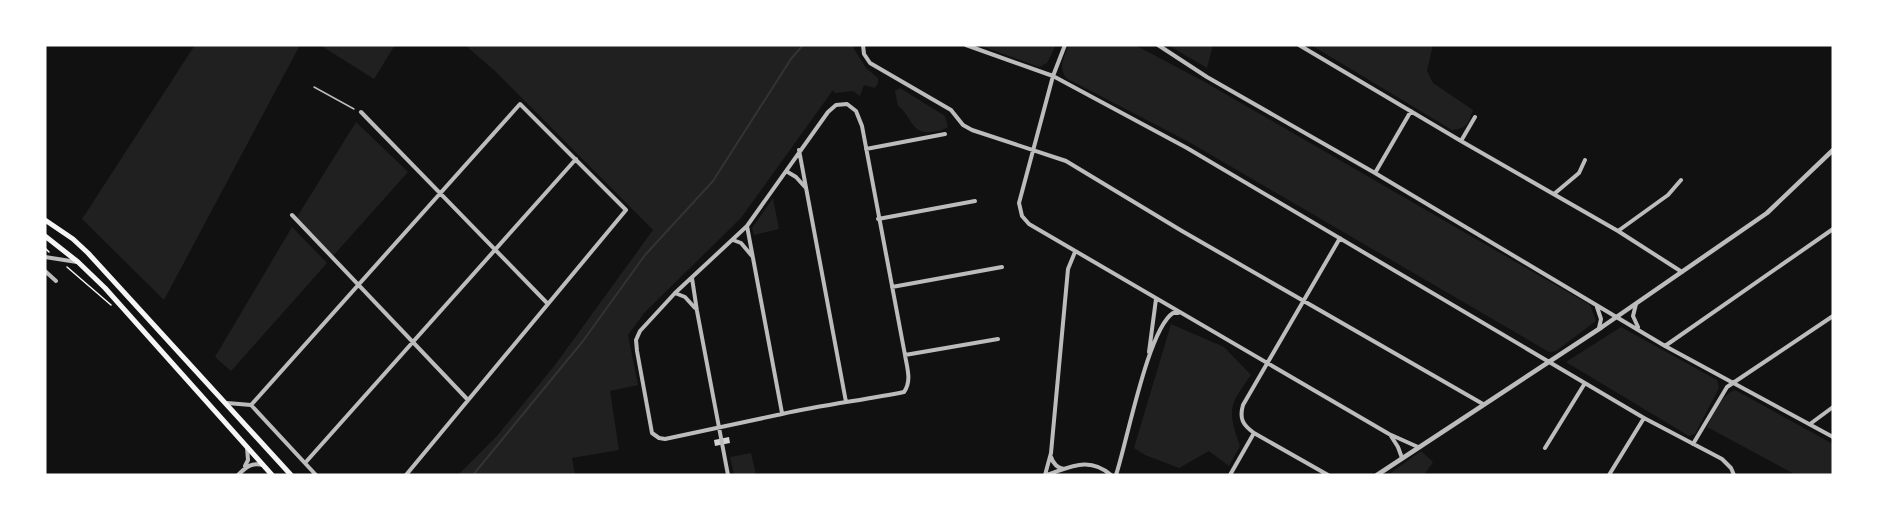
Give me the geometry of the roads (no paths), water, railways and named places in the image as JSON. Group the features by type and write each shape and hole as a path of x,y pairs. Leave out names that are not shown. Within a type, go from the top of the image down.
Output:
{"main road":[{"path":"45,220 73,239 88,253 291,475"},
{"path":"45,236 78,262 105,288 272,475"}],"street":[{"path":"863,45 864,54 870,63 951,110 963,125 1066,161 1182,231 1482,404"},
{"path":"966,45 1053,76 1187,148 1644,418 1722,459 1734,475"},
{"path":"1065,45 1053,76 1019,202 1020,212 1029,224 1389,434 1418,447"},
{"path":"1158,45 1207,77 1375,173 1665,346 1833,437"},
{"path":"1299,45 1618,231 1682,272"},
{"path":"251,405 520,104 626,210 406,475"},
{"path":"847,104 856,111 862,126 866,149 905,356 908,387 904,392 782,413 665,439 652,433 636,340 640,331 675,293 747,226 800,150 828,112 836,105 847,104"},
{"path":"1375,173 1411,111"},
{"path":"361,112 548,304"},
{"path":"1461,141 1476,117"},
{"path":"866,149 945,134"},
{"path":"800,150 846,402"},
{"path":"1377,475 1617,317 1767,213 1833,150"},
{"path":"305,463 576,159"},
{"path":"1554,194 1579,173 1585,160"},
{"path":"786,171 796,177 807,190"},
{"path":"1618,231 1668,195 1681,180"},
{"path":"878,219 975,201"},
{"path":"292,215 468,400"},
{"path":"747,226 782,413"},
{"path":"1665,346 1833,229"},
{"path":"1328,475 1245,427 1241,411 1340,238"},
{"path":"734,240 741,243 753,256"},
{"path":"1075,252 1068,268 1051,453 1046,475 1091,463 1112,475"},
{"path":"45,257 78,262"},
{"path":"892,286 1002,267"},
{"path":"45,271 56,281"},
{"path":"692,278 728,475"},
{"path":"675,293 692,303 697,312"},
{"path":"1148,358 1156,299"},
{"path":"1594,304 1601,319 1599,329"},
{"path":"1636,304 1633,310 1634,321 1642,332"},
{"path":"1116,475 1148,358 1163,322 1173,313 1178,313"},
{"path":"1694,444 1727,387 1833,316"},
{"path":"905,356 998,339"},
{"path":"1545,448 1585,383"},
{"path":"221,400 234,405 251,405 315,475"},
{"path":"1810,424 1833,407"},
{"path":"1609,475 1644,418"},
{"path":"1230,475 1254,433"},
{"path":"1389,434 1397,444 1402,458"},
{"path":"242,473 248,460 247,446"},
{"path":"1051,453 1054,464 1058,468 1066,469"},
{"path":"242,473 253,464 263,465"}],"lane":[{"path":"314,87 354,109"}],"waterway":[{"path":"473,475 583,341 645,255 713,181 791,59 803,45"}]}
